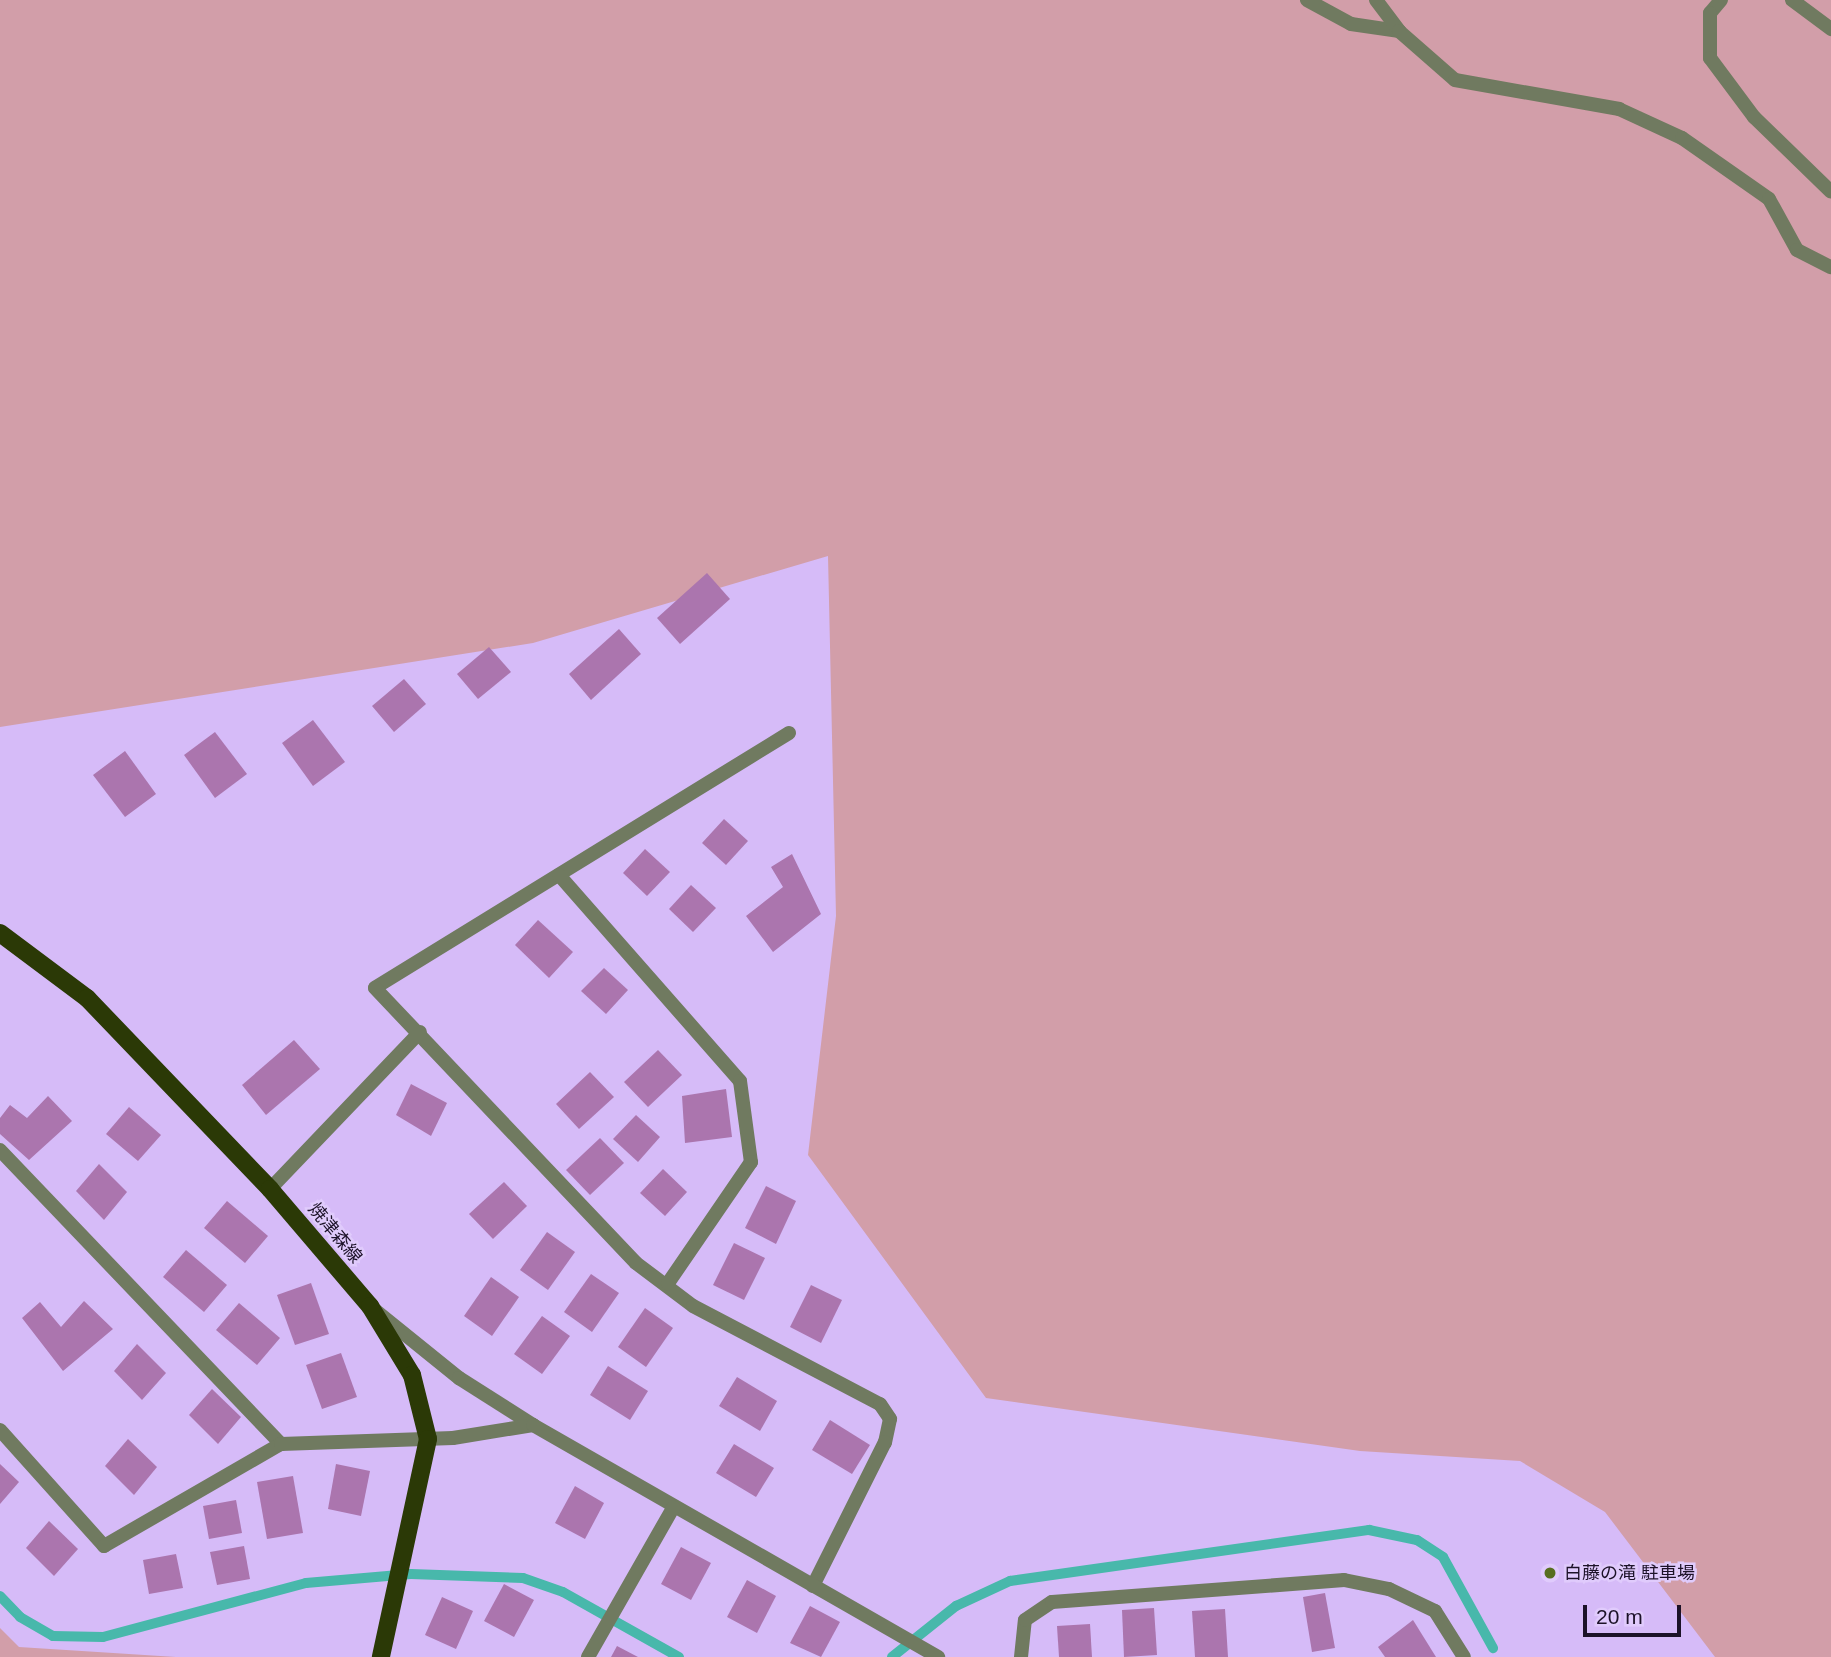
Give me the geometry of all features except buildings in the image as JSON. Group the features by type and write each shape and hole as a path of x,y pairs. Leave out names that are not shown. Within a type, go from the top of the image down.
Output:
{"main road":[{"name":"焼津森線","path":"0,933 87,998 270,1189 370,1306 412,1375 428,1439 399,1591 381,1657"}],"street":[{"path":"1307,0 1351,24 1399,31"},
{"path":"1376,0 1399,31 1455,80 1619,109 1682,138 1769,199 1797,250 1831,267"},
{"path":"1721,0 1710,13 1710,58 1754,117 1831,192"},
{"path":"1792,0 1831,29"},
{"path":"789,733 375,988 420,1032 636,1263 668,1283 694,1306 880,1404 890,1419 885,1442 813,1586"},
{"path":"559,875 740,1081 751,1161 668,1283"},
{"path":"270,1189 420,1032"},
{"path":"0,1150 281,1444"},
{"path":"370,1306 459,1378 533,1425 673,1508 939,1657"},
{"path":"0,1430 104,1546 281,1444 428,1439 533,1425"},
{"path":"588,1657 673,1508"},
{"path":"1021,1657 1025,1620 1052,1602 1344,1580 1415,1598 1435,1611 1464,1657"}],"shaded area":[{"path":"0,0 1831,0 1831,1657 1715,1657 1605,1512 1520,1461 1360,1451 986,1398 808,1155 836,916 828,556 533,643 0,727"},
{"path":"0,1628 19,1647 176,1657 0,1657"}],"waterway":[{"path":"892,1657 956,1606 1010,1581 1369,1530 1417,1540 1443,1557 1493,1648"},
{"path":"0,1596 20,1617 53,1636 103,1637 306,1583 411,1574 523,1578 563,1592 679,1657"}],"place":[{"name":"白藤の滝 駐車場","path":"1550,1573"}]}
